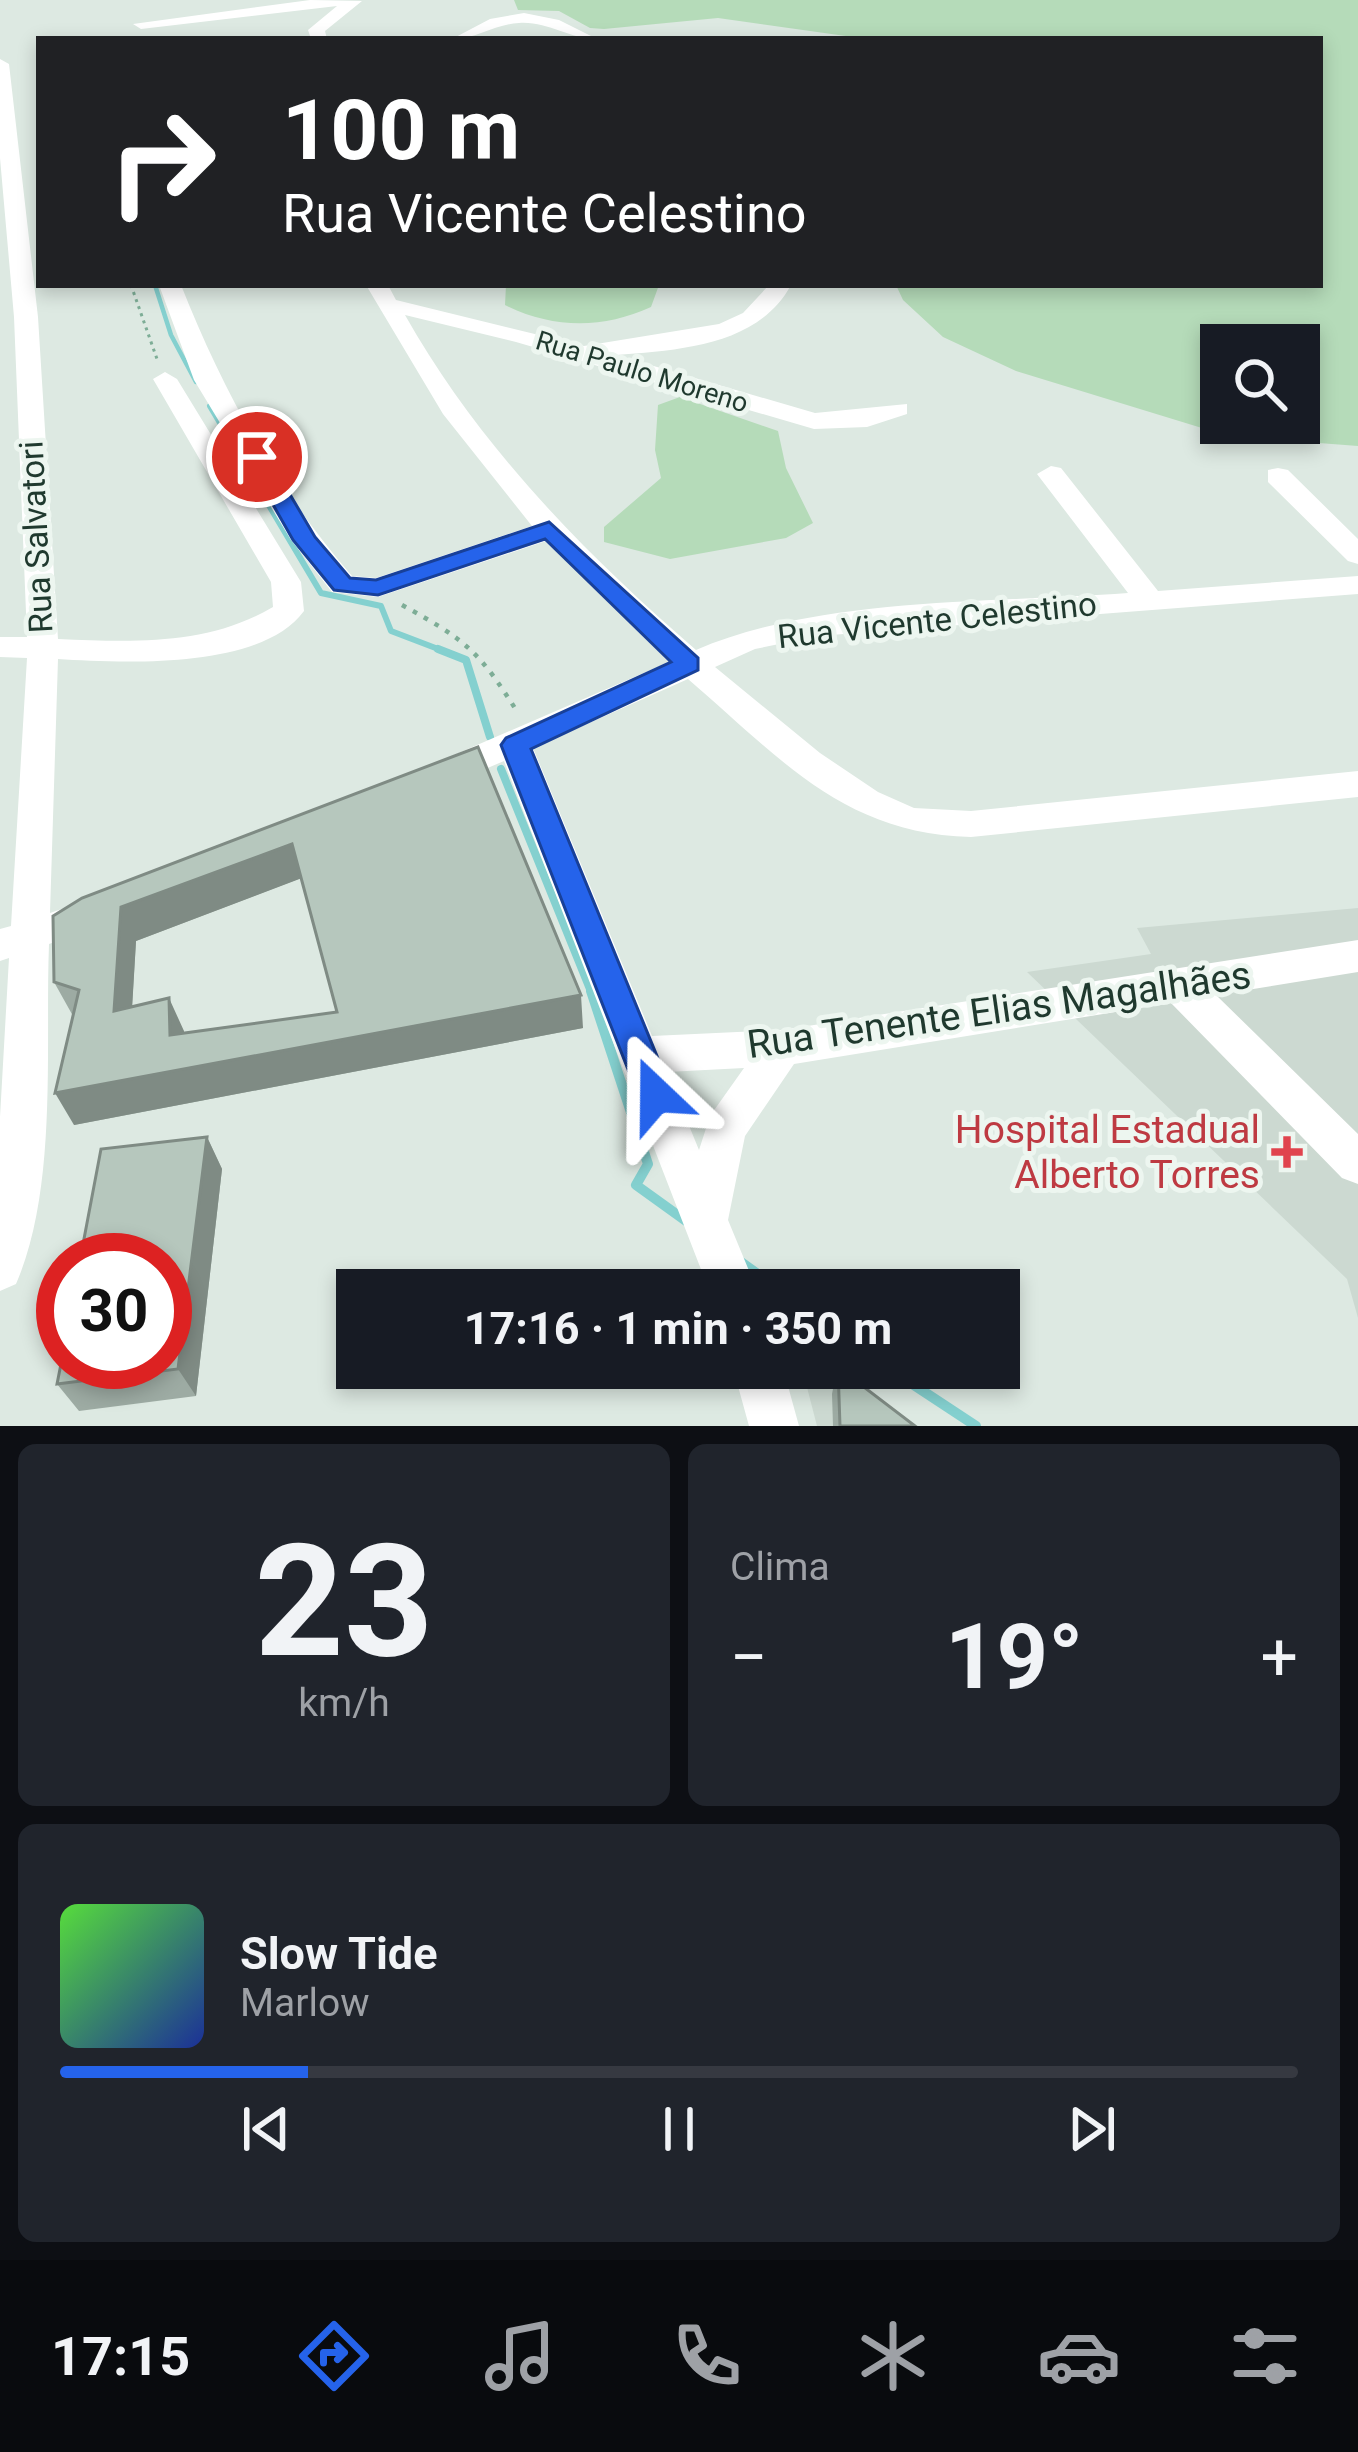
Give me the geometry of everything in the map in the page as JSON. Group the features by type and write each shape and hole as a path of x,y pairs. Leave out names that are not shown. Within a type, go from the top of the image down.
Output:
{"street":[{"path":"141,27 353,0"},
{"path":"318,36 316,29 326,18 353,0"},
{"path":"467,36 516,16 542,17 583,36"},
{"name":"Rua Salvatori","path":"0,64 3,111 25,171 26,317 14,405 43,647 15,942 18,1192 0,1268"},
{"path":"171,288 206,380 304,540 343,585 378,587 549,530"},
{"path":"576,351 665,341 751,321 768,310 779,288"},
{"path":"381,294 462,423 549,530 688,664 856,797 909,820 971,824 1358,784"},
{"name":"Rua Paulo Moreno","path":"381,294 814,421 867,419 898,409"},
{"path":"0,647 157,650 205,644 280,618 292,600 286,582 165,379"},
{"path":"1051,474 1149,600"},
{"path":"1278,476 1358,555"},
{"name":"Rua Vicente Celestino","path":"405,789 747,640 818,626 1358,585"},
{"path":"524,741 638,1055 726,1269"},
{"path":"15,942 118,903"},
{"name":"Rua Tenente Elias Magalhães","path":"638,1055 782,1048 1358,956"},
{"path":"1178,984 1358,1164"},
{"path":"707,1216 725,1130 782,1048"},
{"path":"764,1389 774,1426"}],"path":[{"path":"131,288 165,379"},
{"path":"378,587 482,656 524,741"}],"shaded area":[{"name":"Hospital Estadual Alberto Torres","path":"1358,908 1358,1318 1347,1279 1027,972 1151,954 1137,928"},
{"path":"807,1389 866,1389 918,1426 817,1426"}],"green space":[{"path":"514,0 1358,0 1358,446 1320,443 1320,324 1200,324 1200,427 1016,371 943,337 903,300 897,288 1323,288 1323,36 846,36 718,18 590,28 559,11 518,10"},
{"path":"506,288 658,288 651,307 596,322 541,319 505,305"},
{"path":"680,397 778,431 786,468 813,523 786,538 670,559 604,542 604,527 661,478 655,450 658,405"}],"building":[{"path":"478,747 581,995 55,1093 79,990 54,982 53,916 82,898","holes":["292,844 337,1012 170,1035 169,998 114,1011 121,907"]},
{"path":"207,1137 192,1257 192,1233 85,1233 101,1149"},
{"path":"839,1389 867,1389 915,1426 840,1426"}],"waterway":[{"path":"156,288 171,335 196,382"},
{"path":"210,406 321,593 381,606 391,631 446,652"},
{"path":"438,649 466,660 490,737"},
{"path":"501,769 592,994"},
{"path":"592,994 648,1164 636,1185 686,1221"},
{"path":"741,1262 751,1269"},
{"path":"920,1389 976,1426"}],"place":[{"name":"Hospital Estadual Alberto Torres","path":"1287,1152"}],"route":[{"path":"257,457 304,540 343,585 378,587 549,530 688,664 515,745 656,1095"}]}
